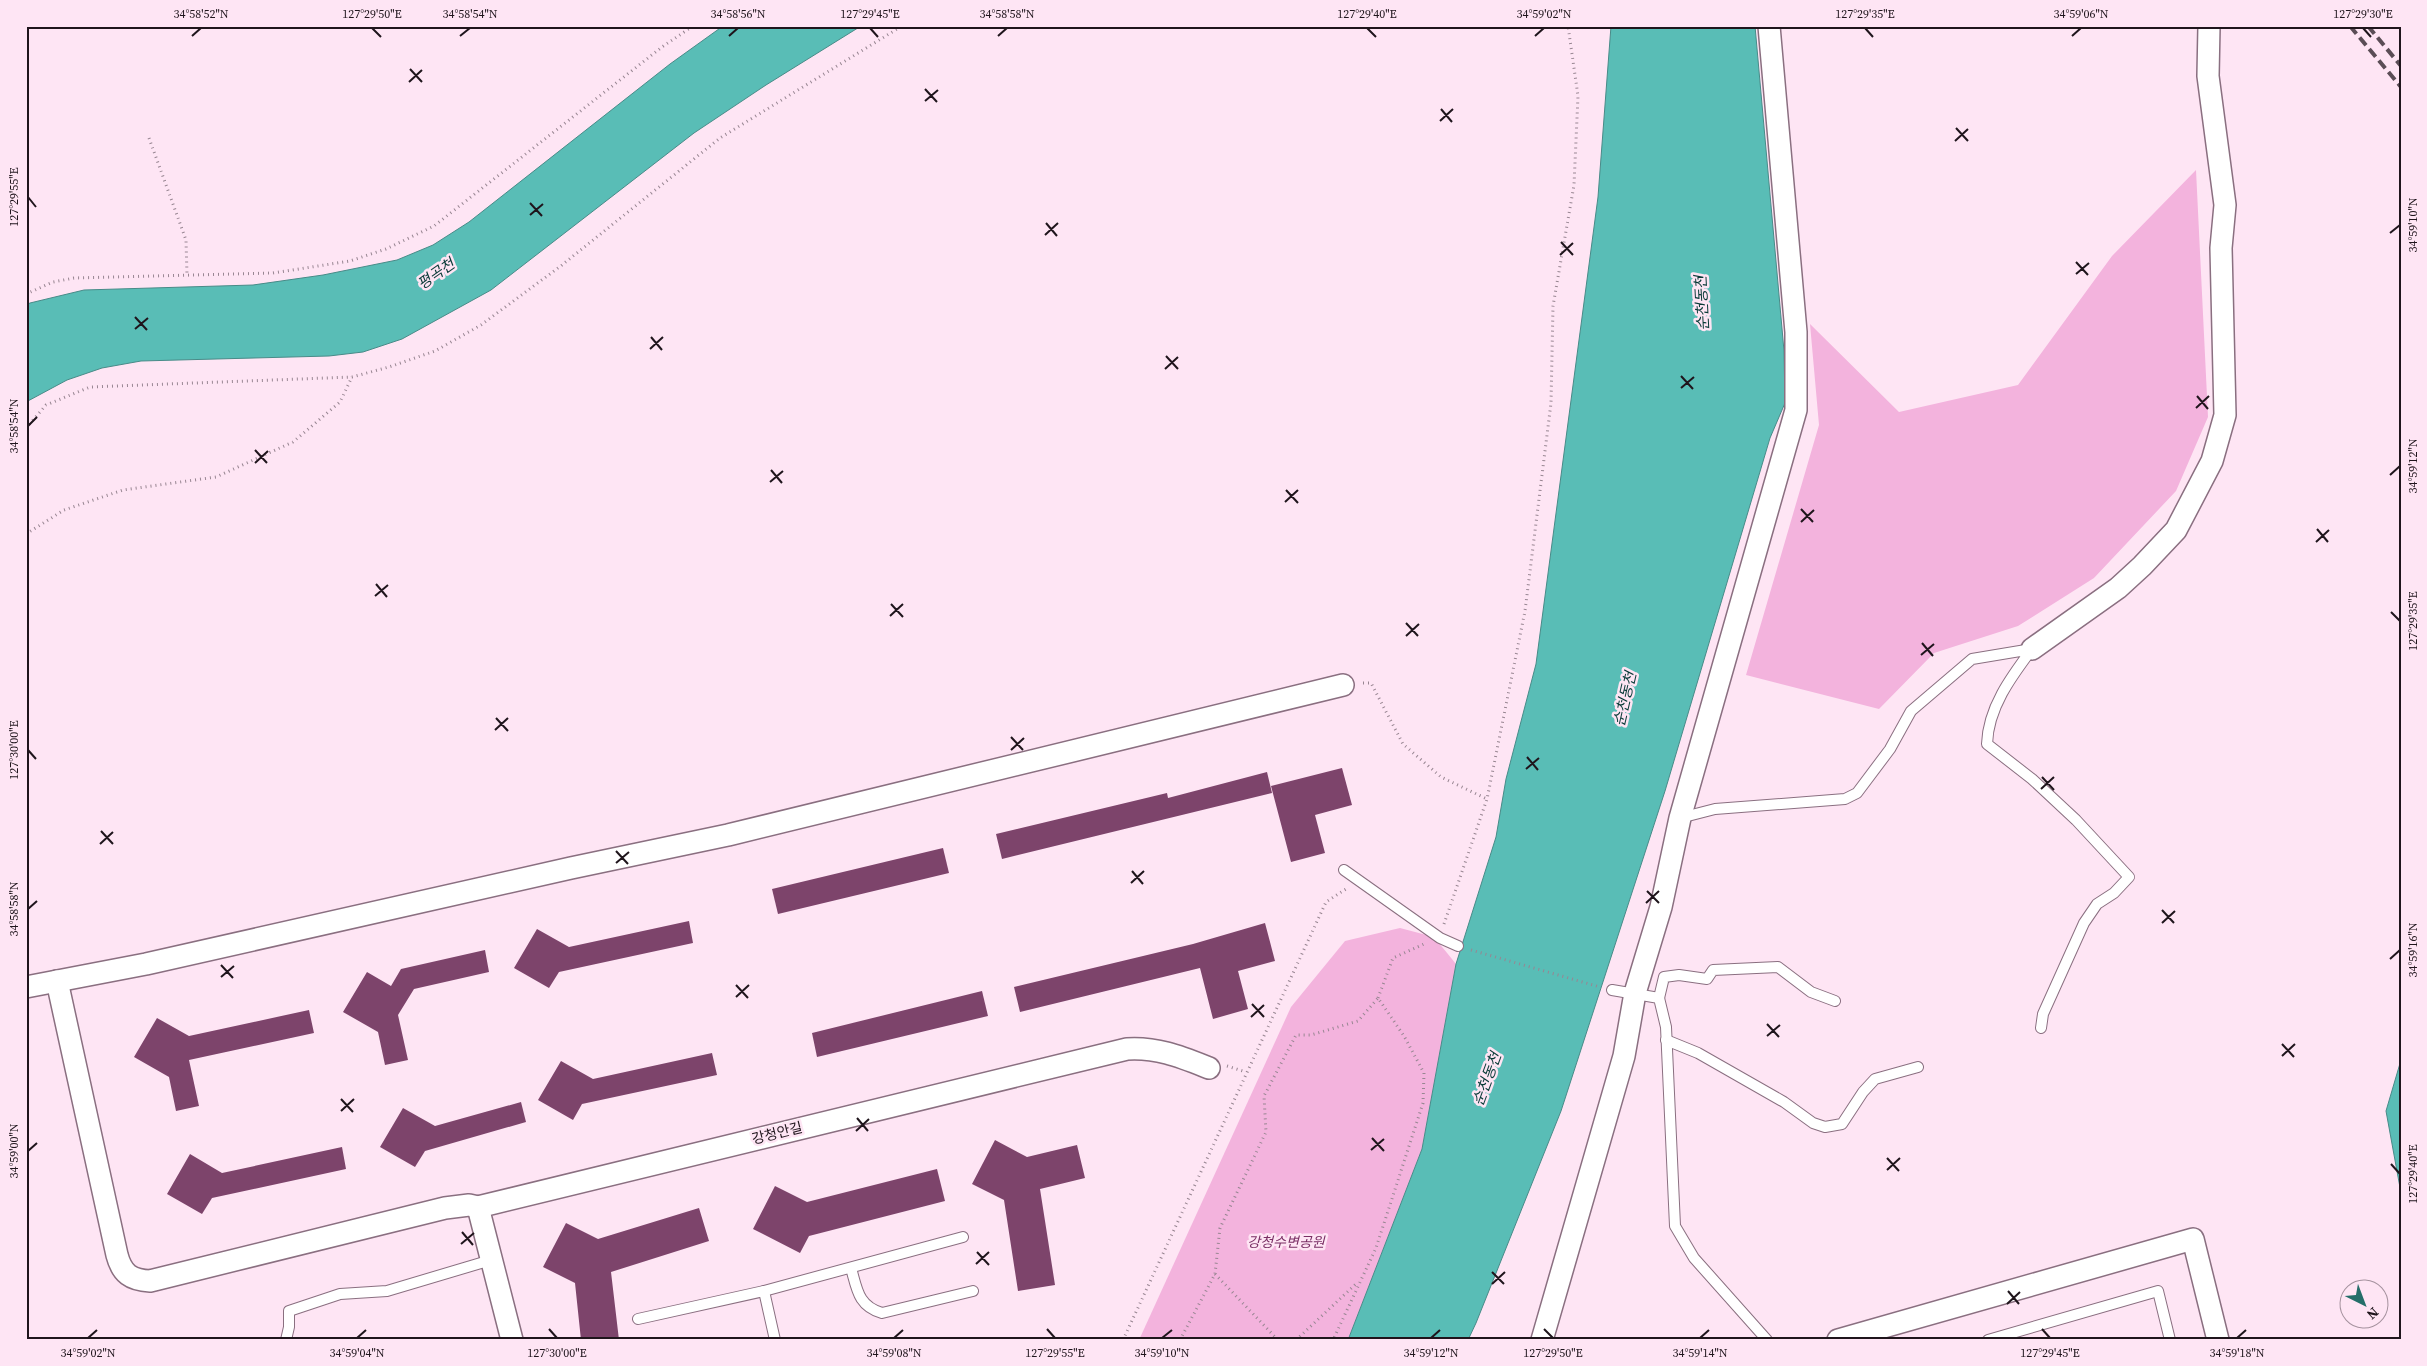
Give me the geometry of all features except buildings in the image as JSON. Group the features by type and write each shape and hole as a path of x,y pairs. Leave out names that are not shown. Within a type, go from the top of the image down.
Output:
{"street":[{"path":"1542,1340 1624,1056 1636,993 1661,907 1680,818 1796,410 1796,319 1769,26"},
{"path":"2032,649 2118,588 2176,530 2212,461 2226,415 2221,248 2225,205 2208,76 2209,26"},
{"path":"26,987 146,964 562,870 728,836 1343,685"},
{"name":"강청안길","path":"57,981 120,1268 127,1274 140,1280 150,1281 445,1208 469,1205 478,1207 1127,1049 1150,1049 1173,1054 1209,1068"},
{"path":"478,1207 512,1340"},
{"path":"1838,1340 2193,1239 2218,1340"}],"lane":[{"path":"1680,818 1715,809 1845,799 1857,793 1890,750 1911,711 1972,659 2032,649"},
{"path":"2032,649 2009,680 1996,704 1987,732 1987,744 2032,779 2076,820 2129,877 2114,892 2097,904 2084,923 2043,1014 2041,1028"},
{"path":"1344,870 1360,879 1440,938 1458,946"},
{"path":"1767,1340 1694,1258 1675,1226 1666,1026 1659,998 1664,977 1679,975 1707,979 1714,970 1778,967 1811,992 1835,1000"},
{"path":"1612,990 1659,998"},
{"path":"1666,1040 1698,1053 1784,1102 1814,1123 1825,1127 1842,1124 1863,1092 1876,1079 1918,1067"},
{"path":"638,1319 764,1291 963,1238"},
{"path":"286,1340 289,1327 289,1311 340,1294 387,1291 492,1260"},
{"path":"852,1268 859,1295 869,1309 882,1313 973,1291"},
{"path":"764,1291 775,1340"},
{"path":"1988,1340 2158,1291 2170,1340"}],"path":[{"path":"26,294 53,282 74,278 273,273 350,261 386,250 416,236 467,202 662,48 693,26"},
{"path":"26,428 46,405 90,387 352,376 389,367 435,351 481,325 562,266 720,138 902,26"},
{"path":"1180,1340 1215,1274 1220,1228 1266,1132 1264,1096 1296,1035 1311,1035 1358,1021 1378,998 1393,958 1440,938 1487,799 1526,612 1551,403 1553,306 1574,185 1578,96 1568,26"},
{"path":"149,138 186,240 187,275"},
{"path":"26,534 72,507 123,490 216,477 293,442 340,402 352,376"},
{"path":"1343,685 1371,683 1402,744 1441,777 1487,799"},
{"path":"1123,1340 1326,902 1360,879"},
{"path":"1458,946 1612,990"},
{"path":"1333,1340 1376,1248 1423,1102 1424,1073 1404,1036 1378,998"},
{"path":"1215,1274 1278,1340"},
{"path":"1296,1340 1360,1280"}],"green space":[{"path":"2196,170 2208,417 2176,491 2094,578 2018,626 1934,653 1879,709 1746,675 1819,425 1810,324 1899,412 2018,385 2112,256"},
{"name":"강청수변공원","path":"1400,928 1434,937 1456,964 1422,1149 1348,1340 1139,1340 1291,1007 1345,941"}],"water":[{"name":"평곡천","path":"723,26 861,26 766,85 694,133 491,290 402,339 363,352 329,356 141,361 102,368 67,380 26,402 26,305 84,290 253,285 323,275 397,260 433,245 469,222 670,64"},
{"name":"순천동천","path":"1611,26 1755,26 1784,351 1785,403 1770,438 1665,791 1561,1111 1476,1323 1468,1340 1348,1340 1422,1149 1456,964 1496,837 1506,779 1536,664 1598,197"},
{"path":"2401,1060 2401,1193 2386,1111"}],"railway":[{"path":"2350,26 2401,87"},
{"path":"2368,26 2401,66"}]}
